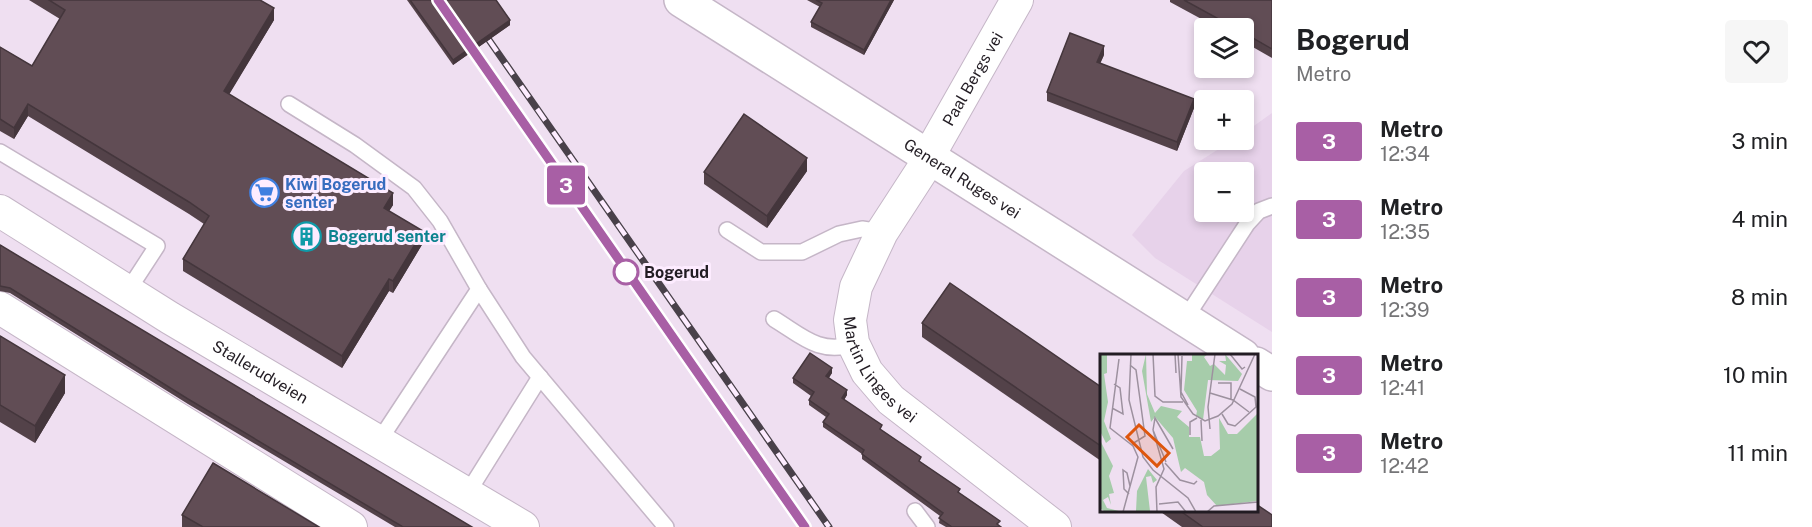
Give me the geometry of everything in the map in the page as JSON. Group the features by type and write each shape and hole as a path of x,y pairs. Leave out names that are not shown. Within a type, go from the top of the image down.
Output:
{"main road":[{"name":"General Ruges vei","path":"681,0 1241,354"},
{"path":"1257,365 1272,374"}],"street":[{"name":"Paal Bergs vei","path":"929,158 1017,0"},
{"name":"Martin Linges vei","path":"929,158 882,232 856,287 850,320 854,344 867,372 891,400 1055,527"},
{"name":"Stallerudveien","path":"0,210 128,292 523,527"},
{"path":"0,308 351,527"}],"lane":[{"path":"289,104 355,145 414,188 440,221 479,289 523,357 666,527"},
{"path":"0,152 157,246 128,292"},
{"path":"1185,319 1247,224 1259,211 1272,206"},
{"path":"727,230 761,252 802,252 839,234 862,229 882,232"},
{"path":"379,441 479,289"},
{"path":"774,319 819,346 840,349 854,344"},
{"path":"467,494 540,376"},
{"path":"915,511 927,527"}],"shaded area":[{"path":"1272,113 1272,332 1155,258 1132,235 1184,171 1194,165 1194,222 1254,222 1254,162 1198,162 1217,150 1254,150 1254,126"}],"building":[{"path":"49,0 260,0 274,8 224,91 393,193 384,208 423,231 393,281 389,279 342,356 183,259 209,216 189,202 28,104 14,128 0,119 0,47 32,66 65,10"},
{"path":"410,0 496,0 510,20 453,60"},
{"path":"816,0 891,0 864,50 811,22 822,3"},
{"path":"1184,0 1272,0 1272,49 1254,39 1254,18 1217,18"},
{"path":"1070,33 1104,46 1097,62 1194,99 1177,142 1047,92"},
{"path":"744,114 807,158 767,216 704,172"},
{"path":"0,245 472,527 403,527 188,399 10,288 0,286"},
{"path":"950,283 1100,386 1100,445 922,323"},
{"path":"0,336 65,375 35,426 0,405"},
{"path":"810,353 832,368 826,376 847,390 842,398 882,425 880,429 921,457 919,461 960,489 958,492 1000,521 997,524 1001,527 952,527 939,518 943,513 862,454 864,450 823,422 829,414 809,400 814,392 793,378"},
{"path":"213,463 319,527 203,527 182,515"},
{"path":"1257,505 1272,515 1272,527 1203,527 1182,512 1257,512"}],"railway":[{"path":"489,40 829,527"},
{"path":"473,52 805,527"}],"metro line":[{"name":"3","path":"438,0 805,527"}],"place":[{"name":"Kiwi Bogerud senter","path":"264,193"},
{"name":"Bogerud senter","path":"307,236"},
{"name":"Bogerud","path":"626,272"}]}
